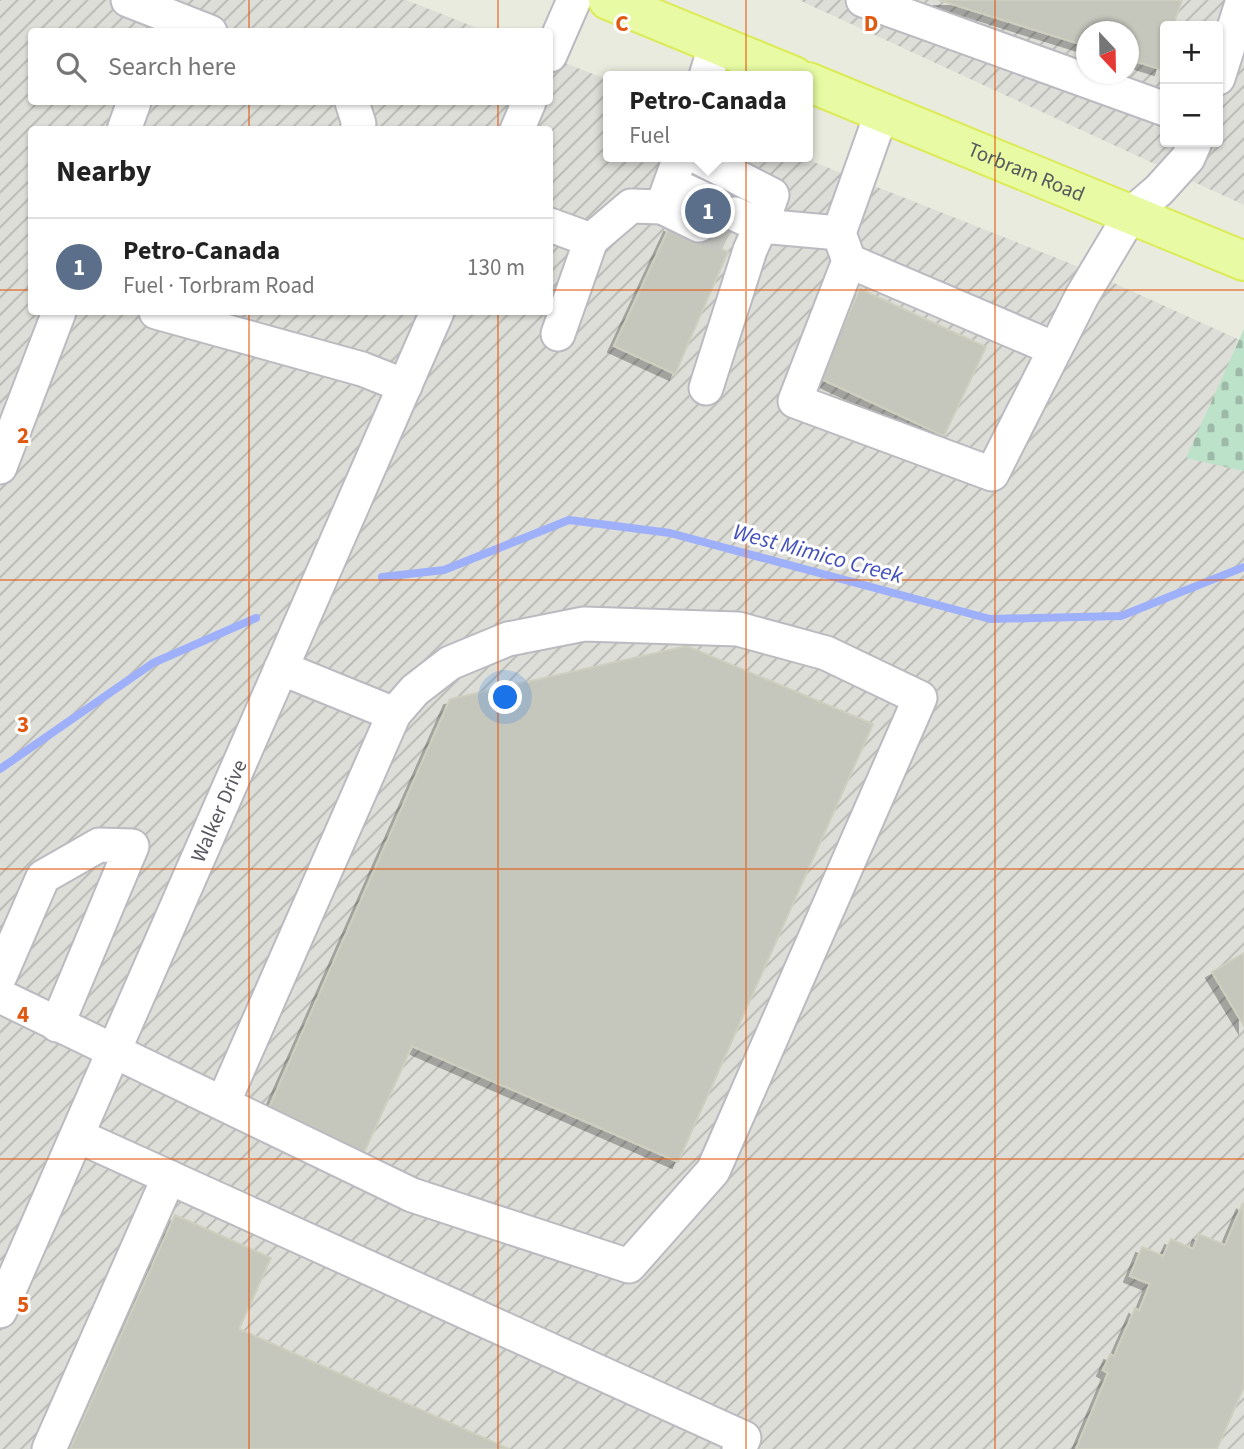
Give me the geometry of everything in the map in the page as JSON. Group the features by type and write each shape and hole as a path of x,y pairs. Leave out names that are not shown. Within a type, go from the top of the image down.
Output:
{"main road":[{"path":"608,0 711,60 768,71"},
{"name":"Torbram Road","path":"813,84 1244,261"}],"street":[{"path":"128,0 162,23 189,28"},
{"path":"553,48 574,0"},
{"path":"863,0 1160,107"},
{"path":"1223,68 1237,41 1243,0"},
{"path":"125,126 133,105"},
{"path":"353,105 358,126"},
{"path":"519,126 528,105"},
{"path":"882,112 844,247 795,401 992,474 1082,296 1130,214 1159,190 1188,158 1193,147"},
{"path":"706,388 730,226 772,195 708,162"},
{"path":"558,334 590,240 631,206 671,182 730,226 844,247 1055,349"},
{"path":"553,227 590,240"},
{"path":"0,467 58,315"},
{"path":"167,315 362,369 405,386"},
{"name":"Walker Drive","path":"0,1311 436,315"},
{"path":"0,996 412,1195 629,1266 713,1171 920,698 826,653 738,629 584,624 509,639 450,663 415,690 394,714 223,1103"},
{"path":"281,668 394,714"},
{"path":"0,976 43,877 99,845 132,846 57,1025"},
{"path":"78,1136 744,1438 739,1449"},
{"path":"49,1449 169,1177"}],"shaded area":[{"path":"0,0 406,0 477,28 28,28 28,105 553,105 553,58 603,78 603,162 813,162 1074,265 1244,342 1244,1449 0,1449"},
{"path":"799,0 1244,0 1244,205"}],"green space":[{"path":"1244,329 1244,471 1186,458"}],"building":[{"path":"939,0 1182,0 1175,21 1160,21 1160,69 1139,62 1139,21 1076,21 1076,43"},
{"path":"670,226 728,252 675,374 614,346"},
{"path":"860,289 986,347 944,436 819,378"},
{"path":"687,646 873,724 678,1162 412,1046 364,1153 268,1110 450,699"},
{"path":"1244,953 1244,1026 1212,972"},
{"path":"1243,1203 1244,1387 1217,1449 1076,1449 1108,1373 1103,1370 1110,1354 1114,1356 1135,1308 1139,1311 1150,1284 1130,1276 1142,1247 1163,1256 1171,1239 1193,1249 1199,1234 1225,1245"},
{"path":"175,1215 271,1258 239,1329 509,1449 70,1449"}],"waterway":[{"name":"West Mimico Creek","path":"382,577 444,570 569,520 670,533 990,619 1121,616 1244,567"},
{"name":"West Mimico Creek","path":"0,769 153,663 256,618"}],"tunnel":[{"path":"699,225 727,239"}],"place":[{"name":"Petro-Canada","path":"708,211"}]}
